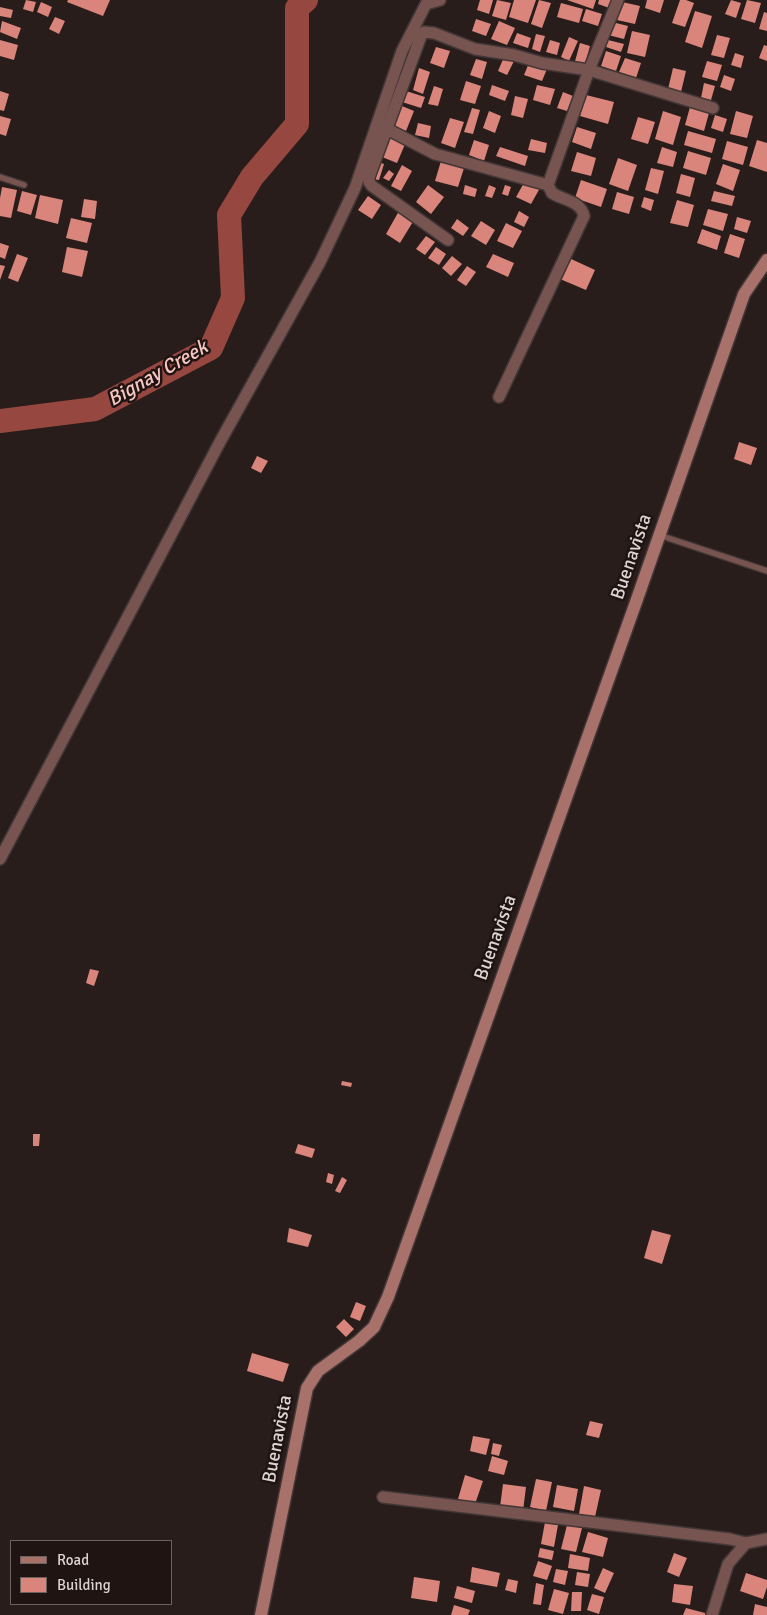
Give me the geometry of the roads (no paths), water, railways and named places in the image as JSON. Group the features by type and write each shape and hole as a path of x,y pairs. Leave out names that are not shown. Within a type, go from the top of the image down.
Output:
{"street":[{"path":"0,860 220,440 320,262 355,188 402,51 426,4 440,0"},
{"path":"548,185 589,70 618,0"},
{"path":"448,240 369,182 369,177 424,32 434,33 475,49 514,55 542,63 589,70 713,108"},
{"path":"387,129 436,154 548,185 552,192 578,205 583,211 584,216 499,397"},
{"name":"Buenavista","path":"261,1615 307,1388 318,1371 359,1341 374,1327 388,1297 744,294 767,260"},
{"path":"383,1496 569,1518 730,1539 746,1543 767,1539"},
{"path":"712,1615 728,1564 746,1543"}],"lane":[{"path":"0,176 24,186"},
{"path":"659,535 767,571"}],"waterway":[{"name":"Bignay Creek","path":"0,421 95,409 211,348 233,298 229,215 252,177 297,124 297,8 306,0"}]}
